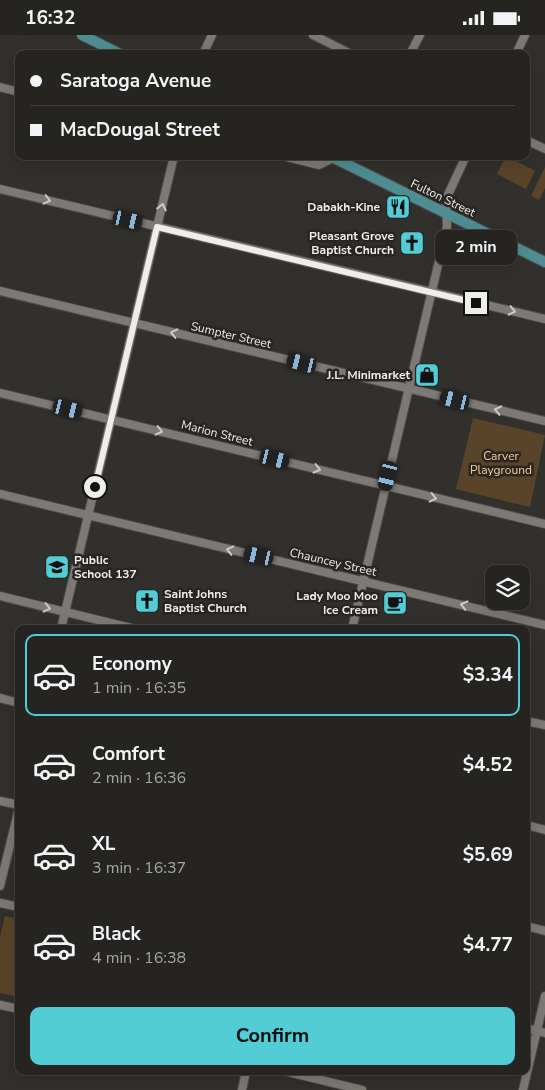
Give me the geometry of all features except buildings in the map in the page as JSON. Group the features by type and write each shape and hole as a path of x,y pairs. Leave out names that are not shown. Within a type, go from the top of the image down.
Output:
{"main road":[{"path":"82,35 112,50"},
{"name":"Fulton Street","path":"337,160 545,262"}],"street":[{"path":"205,50 212,35"},
{"path":"412,50 420,35"},
{"path":"518,50 525,35"},
{"path":"315,36 343,50"},
{"path":"0,87 15,91"},
{"path":"530,142 545,149"},
{"path":"63,625 173,160"},
{"path":"299,160 319,165 326,160"},
{"path":"353,625 447,227 446,199 464,160"},
{"path":"0,189 545,319"},
{"name":"Sumpter Street","path":"0,291 545,421"},
{"name":"Marion Street","path":"0,393 545,524"},
{"name":"Chauncey Street","path":"0,495 545,625"},
{"path":"0,596 119,625"},
{"path":"0,698 15,702"},
{"path":"530,722 545,725"},
{"path":"0,801 15,806"},
{"path":"0,887 15,824"},
{"path":"530,826 545,830"},
{"path":"0,903 15,906"},
{"path":"530,927 545,931"},
{"path":"530,1067 541,1032 545,996"},
{"path":"0,1005 15,1008"},
{"path":"242,1090 245,1075"},
{"path":"300,1075 362,1090"},
{"path":"523,1090 528,1075"}],"green space":[{"path":"504,160 514,160 535,171 526,189 497,174"},
{"path":"545,167 545,188 539,200 531,196"},
{"name":"Carver Playground","path":"473,418 545,435 530,507 456,489"},
{"path":"5,916 15,918 15,996 0,993 0,937"}],"place":[{"name":"Dabakh-Kine","path":"398,207"},
{"name":"Pleasant Grove Baptist Church","path":"412,243"},
{"name":"J.L. Minimarket","path":"427,375"},
{"name":"Public School 137","path":"57,567"},
{"name":"Saint Johns Baptist Church","path":"147,601"},
{"name":"Lady Moo Moo Ice Cream","path":"395,603"}],"route":[{"path":"95,487 157,227 476,303"}]}
